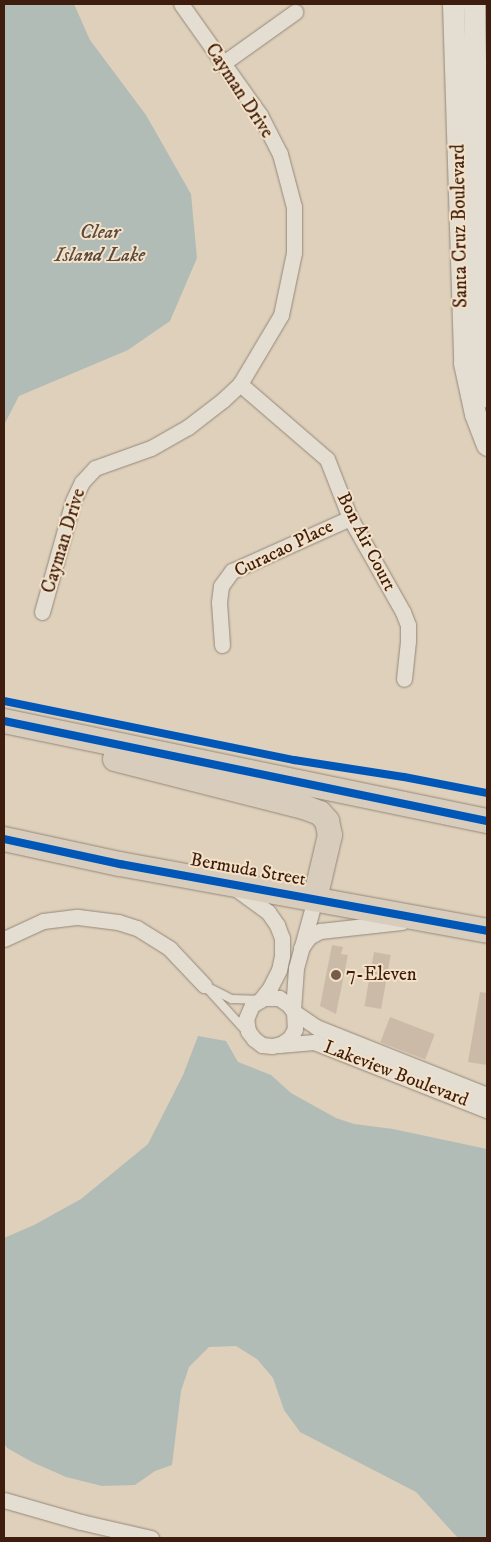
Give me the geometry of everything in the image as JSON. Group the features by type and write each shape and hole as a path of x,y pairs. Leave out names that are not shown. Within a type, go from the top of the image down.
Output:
{"main road":[{"path":"4,723 487,821"},
{"path":"4,723 123,761 315,811 327,821 330,835 315,898"},
{"name":"Bermuda Street","path":"4,840 487,931"}],"street":[{"name":"Cayman Drive","path":"42,612 73,501 82,482 95,468 151,448 188,427 240,384 282,315 294,253 294,207 280,154 260,115 181,4"},
{"name":"Santa Cruz Boulevard","path":"453,4 472,50 480,332 487,397"},
{"name":"Santa Cruz Boulevard","path":"474,4 464,363 475,414 487,445"},
{"path":"222,64 295,12"},
{"name":"Bon Air Court","path":"240,384 327,459 350,518 403,612 408,625 404,679"},
{"name":"Curacao Place","path":"222,645 218,602 221,586 232,571 350,518"},
{"path":"459,815 487,813"},
{"path":"222,882 262,906 275,921 281,933 283,946 279,970 270,988 250,1008 246,1019 247,1027 252,1037 262,1045 275,1046 287,1040 293,1032 296,1022 294,980 315,898"},
{"path":"4,939 43,921 78,917 118,922 137,928 163,944 204,985"},
{"path":"301,948 312,934 327,929 428,920"},
{"path":"259,999 279,998 294,1011"},
{"name":"Lakeview Boulevard","path":"294,1011 316,1027 359,1044 444,1085 487,1110"},
{"name":"Lakeview Boulevard","path":"275,1046 309,1041 444,1085 487,1095"},
{"path":"341,1052 359,1044"},
{"path":"4,1500 81,1522 151,1538"}],"lane":[{"path":"204,985 232,998 259,999"},
{"path":"204,985 252,1037"}],"water":[{"name":"Clear Island Lake","path":"4,4 74,4 90,40 146,115 191,194 197,258 170,321 128,350 19,396 4,425"},
{"path":"198,1036 226,1041 238,1062 271,1075 291,1093 336,1118 354,1124 393,1129 487,1149 487,1538 458,1538 416,1492 300,1432 284,1410 273,1378 257,1359 236,1346 209,1347 189,1367 181,1391 172,1465 155,1471 135,1485 102,1486 66,1477 32,1462 7,1448 4,1443 4,1238 34,1225 81,1199 148,1144 183,1075"}],"building":[{"path":"332,945 343,947 341,954 348,955 336,1014 320,1006"},
{"path":"374,952 391,955 381,1009 364,1006"},
{"path":"480,992 487,993 487,1065 468,1062"},
{"path":"390,1017 435,1034 425,1059 380,1042"}],"cycle path":[{"path":"4,701 294,760 404,777 487,793"},
{"path":"4,721 487,821"},
{"path":"4,839 120,864 487,931"}],"place":[{"name":"7-Eleven","path":"336,975"}]}
